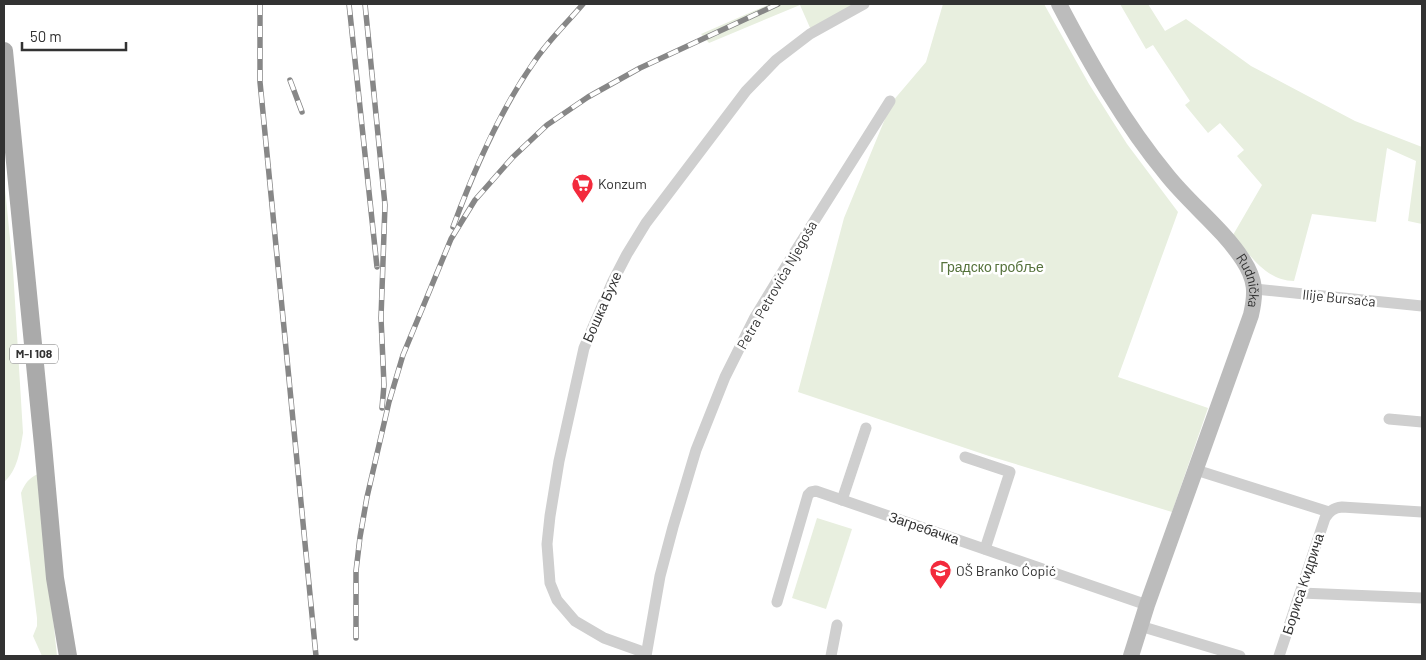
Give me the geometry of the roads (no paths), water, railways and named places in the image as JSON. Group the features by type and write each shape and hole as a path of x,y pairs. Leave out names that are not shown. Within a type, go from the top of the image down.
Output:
{"main road":[{"name":"M-I 108","path":"4,51 55,578 68,656"}],"street":[{"name":"Бошка Бухе","path":"646,655 604,638 575,621 557,600 550,583 547,544 550,516 559,461 584,348 606,296 627,254 652,216 746,91 776,60 810,34 864,4"},
{"name":"Rudnička","path":"1059,4 1097,73 1132,127 1166,174 1190,202 1225,237 1243,260 1255,289 1251,315 1147,605 1131,656"},
{"name":"Petra Petrovića Njegoša","path":"646,655 660,576 672,528 696,450 725,377 765,300 890,101"},
{"name":"Ilije Bursaća","path":"1255,289 1422,306"},
{"path":"1389,419 1422,422"},
{"path":"842,500 866,428"},
{"path":"965,457 1010,472 985,549"},
{"path":"1196,470 1329,512 1335,508 1342,507 1422,512"},
{"name":"Загребачка","path":"777,602 808,495 816,491 1147,605"},
{"name":"Бориса Kидрича","path":"1279,656 1325,518 1329,512"},
{"path":"1301,593 1422,598"},
{"path":"831,656 837,625"},
{"path":"1140,626 1240,656"}],"railway":[{"path":"260,4 260,82 316,656"},
{"path":"349,4 377,267"},
{"path":"365,4 385,205 381,318 384,385 382,408"},
{"path":"453,227 479,163 521,81 551,39 583,4"},
{"path":"356,638 356,571 360,537 367,497 389,402 403,355 451,239 475,200 513,157 547,125 588,97 640,68 778,4"},
{"path":"290,80 302,112"}],"place":[{"name":"Konzum","path":"582,203"},
{"name":"OŠ Branko Ćopić","path":"940,590"}],"park label":[{"name":"Градско гробље","path":"992,267"}]}
